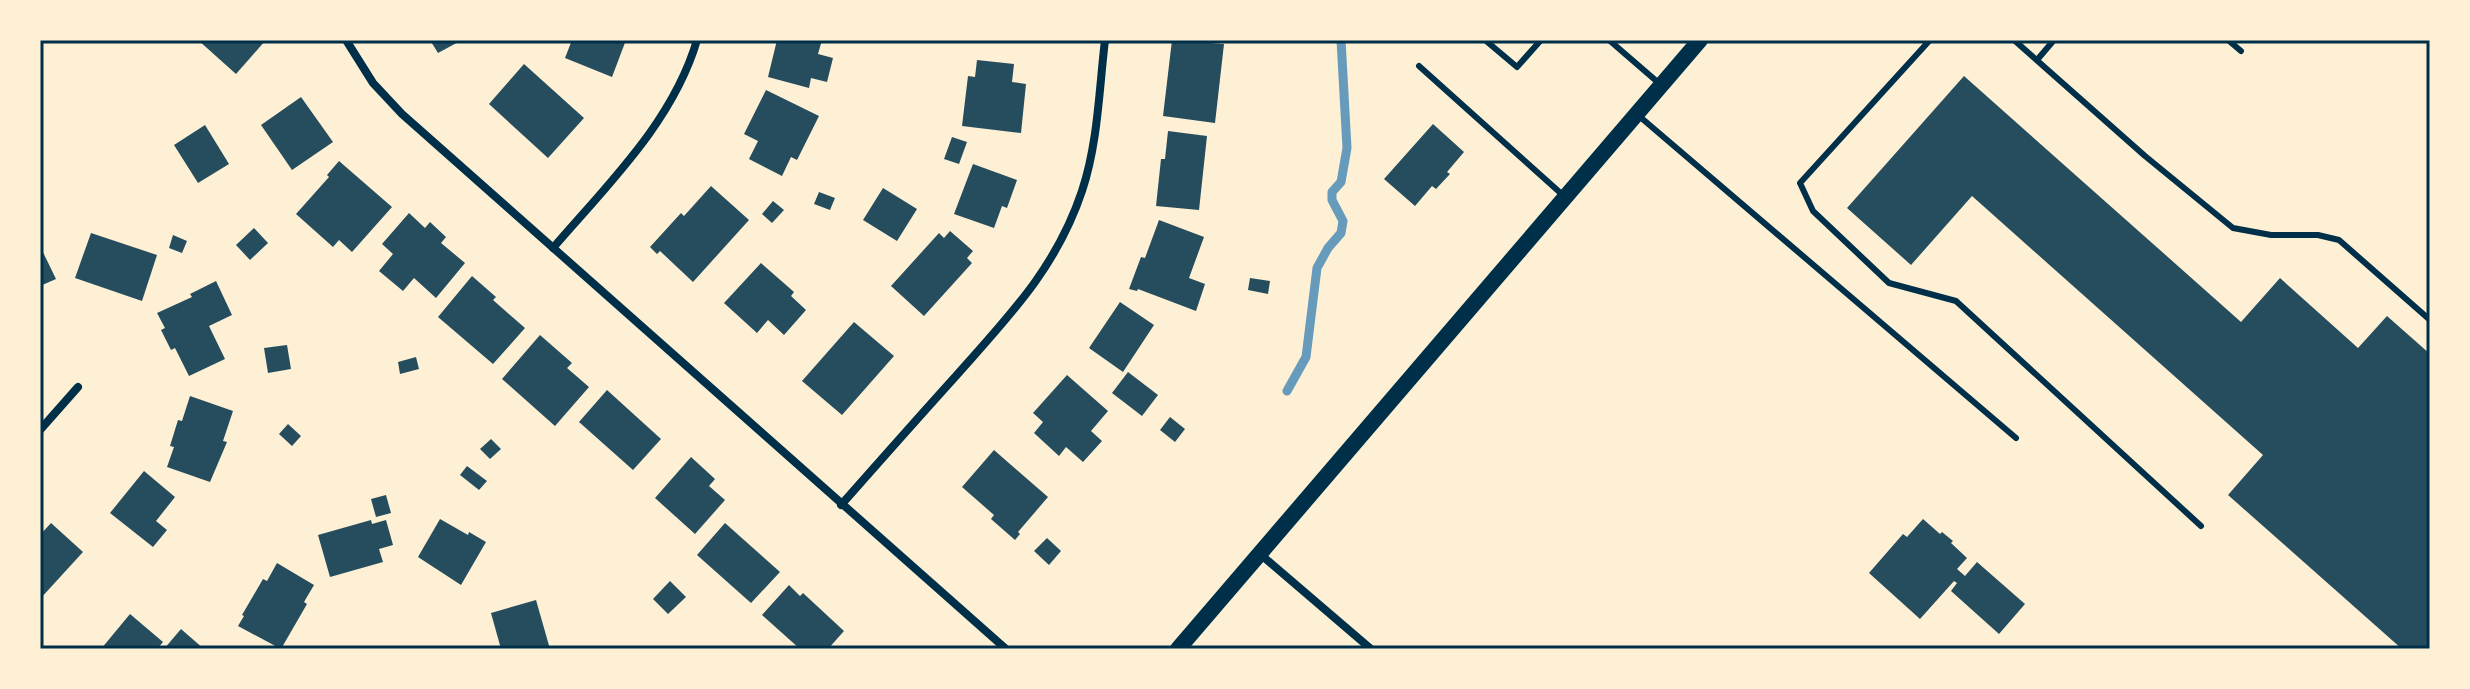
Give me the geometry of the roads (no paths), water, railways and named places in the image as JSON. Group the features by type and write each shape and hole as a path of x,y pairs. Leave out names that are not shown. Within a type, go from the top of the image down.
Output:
{"main road":[{"path":"1178,649 1700,40"}],"street":[{"path":"346,40 373,83 391,104 1006,649"},
{"path":"553,248 640,147 672,99 697,40"},
{"path":"841,505 1020,304 1053,257 1082,192 1089,164 1105,40"},
{"path":"40,430 78,387"},
{"path":"1260,554 1371,649"}],"lane":[{"path":"1485,40 1517,67 1541,40"},
{"path":"1609,40 1661,85"},
{"path":"1930,40 1800,183 1813,211 1889,283 1956,301 2201,526"},
{"path":"2014,40 2145,156 2233,228 2271,235 2318,235 2339,240 2430,320"},
{"path":"2037,60 2054,40"},
{"path":"2228,40 2241,51"},
{"path":"1419,66 1566,197"},
{"path":"1637,114 2016,438"}],"waterway":[{"path":"1287,391 1306,357 1317,268 1341,233 1343,221 1332,200 1332,192 1341,182 1347,148 1341,40"}]}
